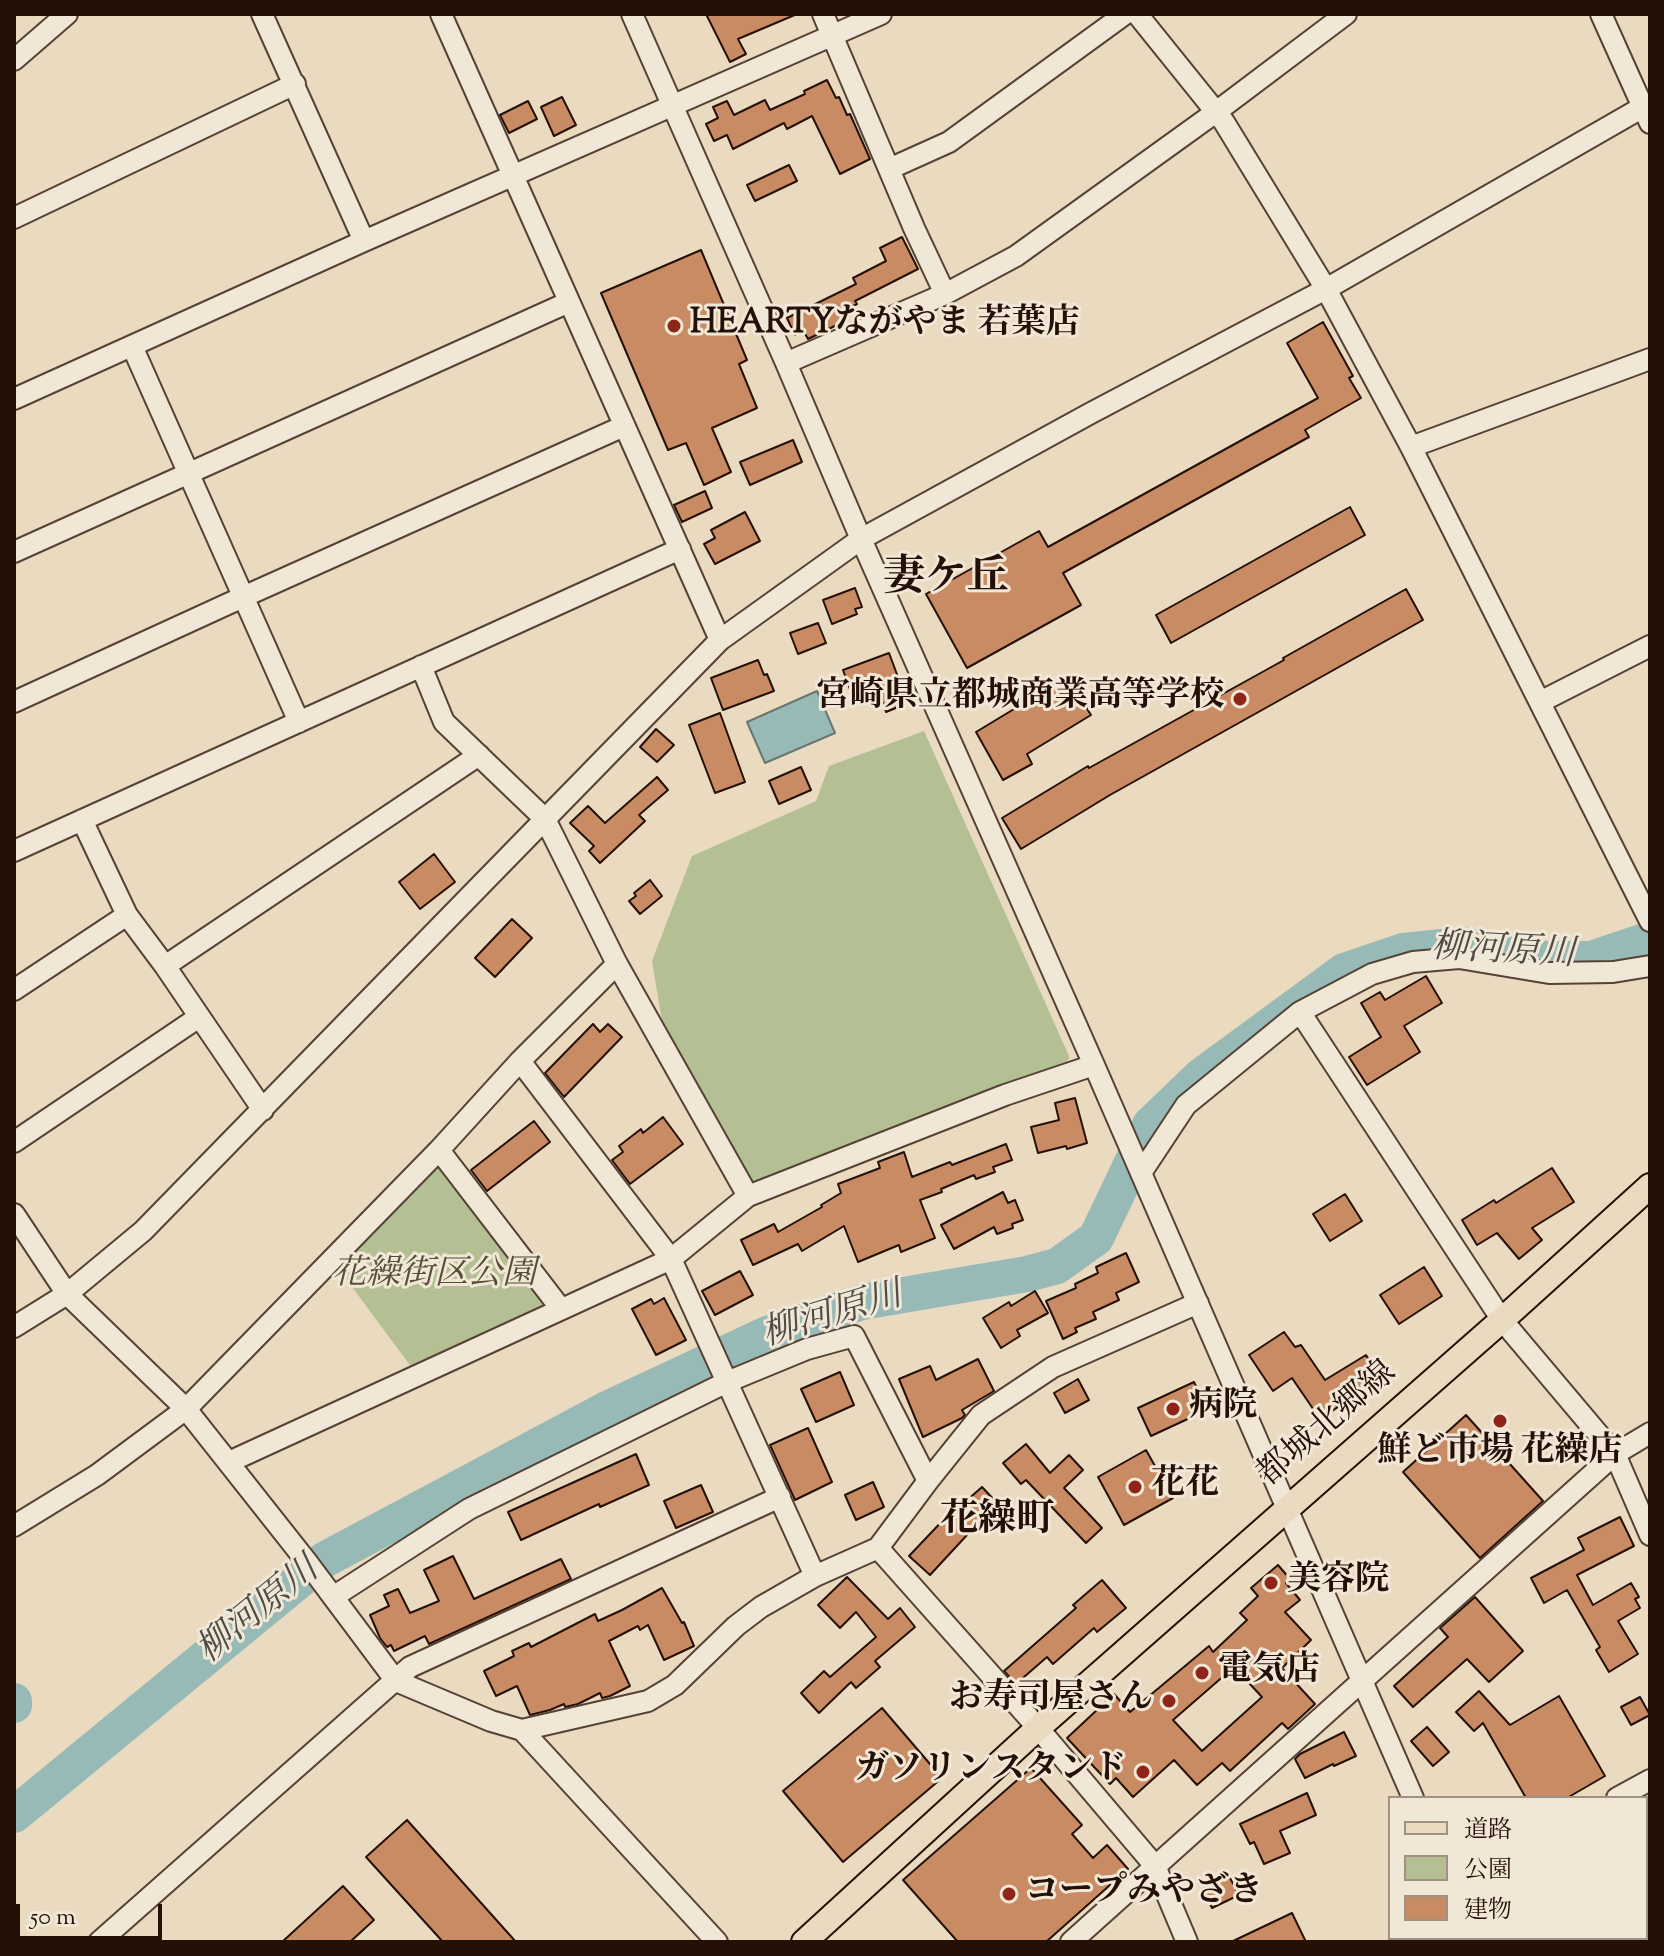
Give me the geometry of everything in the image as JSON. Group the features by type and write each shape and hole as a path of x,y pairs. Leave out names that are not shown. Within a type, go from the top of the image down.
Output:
{"main road":[{"name":"都城北郷線","path":"804,1942 1038,1728 1650,1186"}],"street":[{"path":"14,60 67,14"},
{"path":"262,14 364,241"},
{"path":"441,14 720,640"},
{"path":"632,14 1412,1796"},
{"path":"823,14 945,294"},
{"path":"14,399 881,14"},
{"path":"889,169 949,142 1125,14"},
{"path":"1137,14 1224,122 1326,289 1411,447 1650,921"},
{"path":"786,363 945,294 1016,256 1346,14"},
{"path":"14,1327 67,1294 143,1231 720,640 861,539 1326,289 1648,111 1601,14"},
{"path":"14,218 295,84"},
{"path":"14,552 569,302"},
{"path":"132,346 299,722"},
{"path":"1411,447 1650,359"},
{"path":"14,702 624,426"},
{"path":"14,851 680,549"},
{"path":"1540,702 1650,646"},
{"path":"421,666 444,722 545,819 617,964 748,1196"},
{"path":"165,966 479,755"},
{"path":"82,820 127,915 263,1110"},
{"path":"14,990 127,915"},
{"path":"1141,1173 1186,1105 1300,1012 1372,974 1413,962 1459,958 1549,973 1613,972 1650,966"},
{"path":"14,1526 97,1475 186,1409 617,964"},
{"path":"1300,1012 1502,1320 1615,1454 1650,1535"},
{"path":"14,1142 199,1017"},
{"path":"520,1061 671,1259 815,1576"},
{"path":"229,1462 671,1259 748,1196 1005,1095 1094,1065"},
{"path":"439,1150 561,1309"},
{"path":"14,1214 67,1294 186,1409 396,1681 491,1721 522,1730 648,1701 675,1685 736,1626 761,1607 815,1576 878,1548 981,1415 1053,1367 1198,1303"},
{"path":"330,1592 469,1509 726,1378 854,1336 928,1481"},
{"path":"1071,1942 1615,1454 1650,1433"},
{"path":"99,1942 410,1667 780,1497"},
{"path":"878,1548 1038,1728 1155,1866 1187,1942"},
{"path":"522,1730 717,1942"},
{"path":"1621,1796 1650,1780"}],"green space":[{"path":"924,731 1069,1056 1068,1061 753,1184 662,1021 652,961 692,856 816,801 829,766"},
{"name":"花繰街区公園","path":"437,1164 546,1303 412,1368 338,1268"}],"water":[{"path":"817,691 835,733 765,763 747,722"}],"building":[{"path":"706,14 797,14 738,39 746,54 730,62"},
{"path":"827,80 847,115 850,114 870,159 840,174 812,116 787,129 784,123 733,149 727,135 714,141 706,124 718,118 713,107 727,101 734,115 765,100 770,110"},
{"path":"562,97 576,125 554,136 541,107"},
{"path":"528,101 537,119 509,133 500,115"},
{"path":"789,165 797,181 755,201 747,185"},
{"path":"902,237 918,269 855,301 857,304 843,311 847,320 808,339 803,330 795,335 787,318 856,284 853,278 886,261 880,248"},
{"name":"HEARTYながやま 若葉店","path":"701,250 747,360 739,364 757,408 712,428 731,472 704,485 686,443 668,450 601,293"},
{"path":"1323,322 1353,376 1349,378 1361,398 1305,430 1309,437 1063,573 1081,605 967,668 926,594 1039,531 1048,547 1318,398 1287,343"},
{"path":"793,440 802,462 750,485 740,462"},
{"path":"705,491 712,508 682,522 674,505"},
{"path":"1350,507 1365,535 1171,643 1156,615"},
{"path":"745,512 760,541 715,564 704,544 715,538 711,530"},
{"path":"855,588 862,607 855,609 857,614 832,624 823,600"},
{"path":"1406,589 1423,620 1110,795 1021,849 1002,818 1088,766 1284,660"},
{"path":"818,623 826,643 798,654 790,633"},
{"path":"889,653 898,677 893,679 903,705 886,712 876,686 852,695 843,670"},
{"path":"758,660 774,691 723,710 711,678"},
{"path":"1067,677 1091,715 1027,754 1032,764 1003,780 976,732"},
{"path":"720,713 745,782 715,793 689,725"},
{"path":"656,729 674,745 657,762 640,747"},
{"path":"801,767 811,790 779,804 769,781"},
{"path":"657,777 668,790 639,815 645,821 600,863 589,851 594,846 570,823 588,806 605,823"},
{"path":"434,854 455,882 420,909 399,882"},
{"path":"650,880 662,896 640,914 629,901"},
{"path":"512,919 532,938 495,977 475,958"},
{"path":"1426,976 1442,1003 1404,1026 1420,1052 1367,1085 1349,1057 1381,1037 1361,1003 1380,992 1385,1000"},
{"path":"593,1024 600,1032 608,1024 622,1037 564,1097 545,1073"},
{"path":"1075,1098 1087,1143 1038,1153 1031,1127 1059,1120 1055,1103"},
{"path":"663,1117 683,1144 630,1184 612,1160 623,1152 619,1146"},
{"path":"534,1121 550,1142 487,1191 471,1170"},
{"path":"1006,1144 1012,1160 993,1167 995,1172 976,1179 974,1175 920,1200 935,1238 901,1252 899,1245 858,1262 844,1226 802,1251 798,1244 753,1265 741,1240 774,1224 778,1232 841,1193 838,1184 880,1168 878,1162 904,1152 912,1177"},
{"path":"1552,1168 1574,1202 1532,1228 1542,1240 1519,1259 1497,1233 1477,1245 1462,1220"},
{"path":"1003,1192 1008,1203 1015,1200 1023,1220 997,1234 994,1227 954,1249 941,1225"},
{"path":"1345,1194 1362,1221 1330,1241 1313,1214"},
{"path":"1126,1253 1139,1282 1116,1293 1119,1300 1093,1312 1096,1319 1075,1328 1077,1332 1063,1339 1046,1301 1076,1288 1075,1284 1098,1273 1096,1267"},
{"path":"1424,1267 1442,1296 1399,1324 1380,1295"},
{"path":"740,1271 753,1295 715,1315 702,1291"},
{"path":"1035,1291 1048,1313 1017,1330 1020,1336 1001,1348 983,1318"},
{"path":"664,1298 686,1340 656,1355 632,1309 651,1299 654,1304"},
{"path":"1284,1332 1295,1347 1301,1345 1325,1380 1366,1355 1379,1376 1335,1403 1338,1407 1320,1419 1292,1378 1273,1391 1249,1355"},
{"path":"978,1359 994,1391 962,1410 965,1415 962,1418 923,1437 899,1379 930,1366 936,1380"},
{"path":"840,1372 854,1405 816,1422 801,1389"},
{"path":"1078,1379 1089,1400 1065,1413 1054,1393"},
{"name":"病院","path":"1194,1382 1207,1410 1151,1436 1138,1408"},
{"path":"1466,1415 1543,1501 1480,1558 1403,1472"},
{"path":"808,1428 832,1482 795,1500 770,1445"},
{"path":"1026,1444 1050,1473 1069,1455 1083,1470 1064,1488 1102,1528 1086,1543 1026,1480 1021,1484 1003,1463"},
{"name":"花花","path":"1146,1450 1173,1498 1124,1525 1098,1477"},
{"path":"636,1454 649,1485 521,1540 508,1512"},
{"path":"873,1482 884,1507 856,1520 845,1495"},
{"path":"701,1485 713,1512 676,1528 664,1501"},
{"path":"982,1487 998,1504 965,1533 967,1535 930,1575 909,1556 947,1516"},
{"path":"1620,1517 1634,1546 1577,1575 1593,1605 1631,1583 1639,1597 1635,1599 1640,1608 1618,1621 1638,1654 1609,1672 1596,1650 1600,1647 1567,1590 1544,1603 1531,1578 1584,1550 1578,1538"},
{"path":"453,1556 474,1599 561,1559 571,1579 429,1644 425,1636 394,1651 391,1645 387,1647 370,1615 389,1606 384,1595 398,1589 410,1613 439,1601 424,1570"},
{"path":"1278,1565 1290,1579 1286,1583 1300,1600 1285,1612 1311,1640 1282,1668 1315,1704 1288,1729 1282,1723 1230,1771 1222,1763 1197,1785 1174,1760 1133,1797 1116,1778 1110,1784 1067,1738 1114,1694 1130,1712 1209,1646 1213,1652 1247,1620 1240,1613 1258,1596 1251,1588","holes":["1234,1667 1262,1697 1202,1751 1173,1720"]},
{"path":"847,1577 888,1619 900,1608 915,1627 875,1661 880,1667 856,1688 851,1682 819,1713 801,1693 824,1671 830,1677 876,1637 856,1612 840,1628 818,1605"},
{"path":"1102,1580 1126,1608 1097,1632 1094,1628 1053,1664 1047,1657 1016,1684 1004,1671 1076,1608 1073,1605"},
{"path":"662,1588 684,1622 694,1646 664,1660 648,1625 640,1630 638,1626 609,1641 630,1686 610,1696 602,1698 600,1693 578,1704 565,1707 564,1704 530,1715 517,1686 496,1696 484,1671 514,1656 512,1651 529,1643 531,1647 595,1614 598,1621"},
{"path":"1475,1597 1523,1651 1489,1682 1467,1659 1413,1707 1394,1686 1448,1637 1440,1628"},
{"path":"1479,1691 1510,1725 1559,1696 1605,1776 1570,1796 1525,1796 1483,1723 1474,1731 1456,1712"},
{"path":"1640,1697 1650,1715 1631,1725 1621,1707"},
{"path":"882,1708 942,1778 843,1862 783,1791"},
{"path":"1427,1727 1449,1752 1433,1766 1411,1741"},
{"path":"1344,1732 1356,1756 1305,1778 1295,1759"},
{"path":"1031,1768 1082,1825 1072,1834 1093,1858 1107,1845 1128,1869 1046,1942 958,1942 903,1880"},
{"path":"1307,1793 1316,1815 1280,1831 1290,1853 1264,1864 1254,1842 1250,1844 1240,1824"},
{"path":"407,1820 516,1942 443,1942 366,1857"},
{"path":"1229,1876 1239,1895 1212,1908 1203,1889"},
{"path":"343,1886 374,1920 350,1942 282,1942"},
{"path":"1292,1913 1306,1942 1231,1942"}],"waterway":[{"name":"柳河原川","path":"14,1815 324,1560 609,1408 767,1334 862,1302 1027,1274 1057,1266 1096,1238 1150,1125 1201,1076 1344,971 1403,951 1462,945 1541,959 1591,959 1650,939"}],"place":[{"name":"HEARTYながやま 若葉店","path":"674,326"},
{"name":"宮崎県立都城商業高等学校","path":"1240,699"},
{"name":"病院","path":"1173,1409"},
{"name":"鮮ど市場 花繰店","path":"1500,1421"},
{"name":"花花","path":"1135,1487"},
{"name":"美容院","path":"1271,1583"},
{"name":"電気店","path":"1202,1673"},
{"name":"お寿司屋さん","path":"1169,1701"},
{"name":"ガソリンスタンド","path":"1143,1772"},
{"name":"コープみやざき","path":"1009,1894"}],"district":[{"name":"妻ケ丘","path":"946,582"},
{"name":"花繰町","path":"997,1524"}]}
